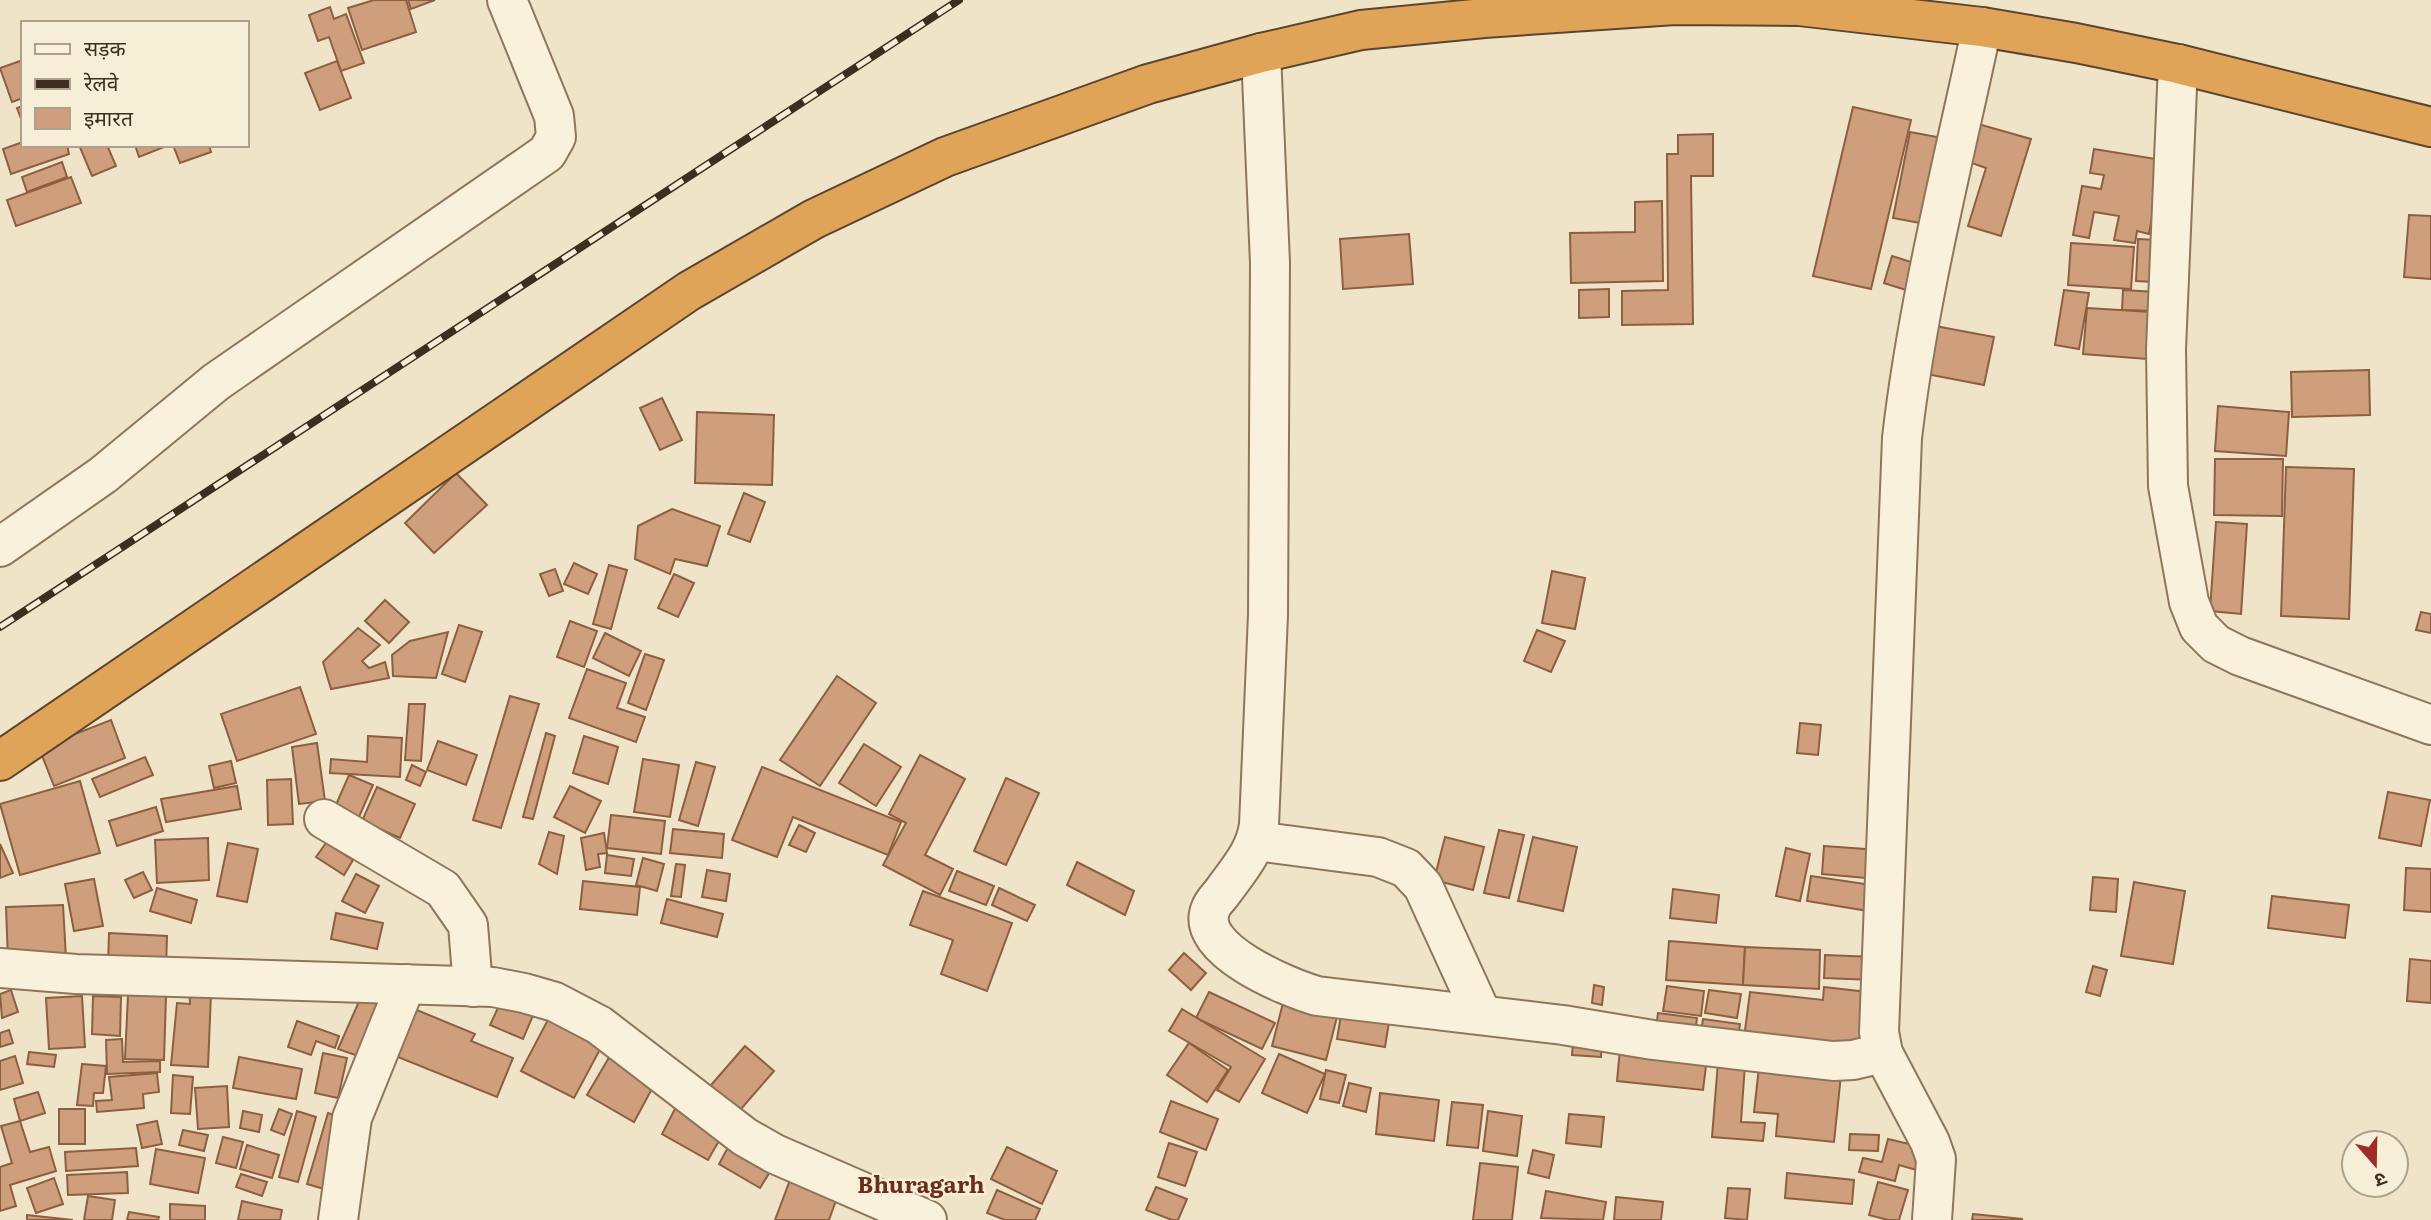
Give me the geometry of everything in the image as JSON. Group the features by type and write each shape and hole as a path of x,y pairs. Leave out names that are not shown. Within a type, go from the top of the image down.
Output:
{"highway":[{"path":"4,753 689,291 814,219 945,157 1148,83 1261,53 1362,30 1484,18 1675,5 1799,6 1982,27 2076,43 2178,64 2431,127"}],"street":[{"path":"0,547 103,475 216,382 547,153 556,137 554,116 507,0"},
{"path":"1932,1220 1936,1159 1930,1142 1883,1053 1879,1032 1902,438 1906,399 1931,266 1982,27"},
{"path":"1261,53 1270,276 1268,615 1256,841 1248,857 1210,908 1208,921 1212,934 1238,960 1261,974 1294,990 1317,996 1833,1061 1853,1060 1883,1053"},
{"path":"2178,64 2166,349 2168,486 2189,602 2199,627 2216,644 2240,656 2431,725"},
{"path":"324,819 443,889 468,925 473,987"},
{"path":"1256,841 1378,857 1406,868 1423,886 1482,1015"},
{"path":"0,968 76,974 493,987 524,993 566,1008 599,1025 745,1137 775,1154 927,1220"},
{"path":"338,1220 352,1118 406,984"}],"building":[{"path":"374,0 406,0 416,32 362,50 348,8"},
{"path":"408,0 435,0 411,9"},
{"path":"330,7 334,19 346,14 364,63 341,71 329,37 318,41 309,15"},
{"path":"21,61 21,99 12,102 0,68"},
{"path":"337,61 351,98 320,110 305,73"},
{"path":"1853,107 1911,120 1871,289 1813,276"},
{"path":"1978,124 2031,139 2001,236 1968,226 1986,168 1966,161"},
{"path":"1910,132 1948,139 1931,225 1893,218"},
{"path":"1713,134 1713,176 1691,176 1693,324 1622,325 1622,291 1668,290 1667,154 1678,154 1678,135"},
{"path":"21,143 21,147 67,147 69,154 11,174 3,149"},
{"path":"80,147 108,147 116,166 92,176"},
{"path":"136,147 164,147 139,157"},
{"path":"174,147 210,147 211,152 180,163"},
{"path":"2094,149 2162,160 2149,234 2137,231 2135,243 2114,240 2119,216 2094,212 2089,238 2073,235 2082,186 2101,189 2104,175 2090,173"},
{"path":"62,162 67,177 27,192 22,177"},
{"path":"71,177 81,203 16,226 7,200"},
{"path":"1662,201 1663,281 1571,283 1570,233 1635,232 1635,202"},
{"path":"2409,215 2431,216 2431,279 2404,277"},
{"path":"1409,234 1413,284 1343,289 1340,239"},
{"path":"2138,239 2156,240 2154,282 2136,281"},
{"path":"2071,243 2134,247 2131,289 2068,285"},
{"path":"1892,256 1917,264 1909,291 1884,283"},
{"path":"1609,289 1609,317 1579,318 1579,290"},
{"path":"2064,290 2089,293 2079,349 2055,345"},
{"path":"2123,290 2156,292 2155,311 2122,310"},
{"path":"2087,308 2151,312 2147,359 2083,354"},
{"path":"1930,325 1994,337 1984,385 1921,373"},
{"path":"2369,370 2370,415 2292,417 2291,372"},
{"path":"662,398 682,440 660,450 640,408"},
{"path":"2218,406 2289,412 2286,456 2215,451"},
{"path":"697,412 774,415 772,485 695,483"},
{"path":"2215,459 2283,459 2282,516 2214,515"},
{"path":"2286,467 2354,469 2349,619 2281,616"},
{"path":"456,473 487,505 434,553 405,523"},
{"path":"744,493 765,502 750,542 728,534"},
{"path":"672,509 720,526 707,566 675,559 670,574 635,559 638,526"},
{"path":"2216,522 2247,524 2241,614 2210,611"},
{"path":"574,563 597,574 588,594 564,584"},
{"path":"609,565 627,570 611,629 593,624"},
{"path":"555,569 563,591 549,596 540,574"},
{"path":"1552,571 1585,578 1575,629 1542,623"},
{"path":"674,574 694,583 678,617 658,608"},
{"path":"385,600 409,622 389,643 365,621"},
{"path":"2421,612 2431,614 2431,633 2416,630"},
{"path":"570,621 597,631 584,667 557,657"},
{"path":"459,625 482,632 465,682 442,674"},
{"path":"358,628 380,645 362,661 369,668 385,662 389,678 331,689 323,662"},
{"path":"1537,630 1565,641 1551,672 1524,661"},
{"path":"448,632 436,678 393,676 392,655 410,641"},
{"path":"605,633 641,651 629,676 593,658"},
{"path":"645,654 664,660 646,710 628,703"},
{"path":"587,669 626,683 617,708 645,717 636,742 569,718"},
{"path":"837,676 876,703 820,786 780,760"},
{"path":"300,687 316,734 237,761 221,714"},
{"path":"510,696 539,704 501,828 473,820"},
{"path":"409,704 425,704 421,761 405,760"},
{"path":"111,720 125,758 54,786 39,748"},
{"path":"1800,723 1821,725 1818,755 1797,753"},
{"path":"546,733 555,736 533,819 523,817"},
{"path":"368,736 402,738 400,777 330,773 331,759 367,762"},
{"path":"584,736 618,747 608,784 573,773"},
{"path":"438,741 477,755 466,785 427,770"},
{"path":"317,743 325,801 299,804 292,747"},
{"path":"864,744 901,767 876,806 839,783"},
{"path":"920,755 965,779 925,855 953,869 940,895 883,865 906,823 889,814"},
{"path":"145,757 153,775 100,797 92,779"},
{"path":"643,759 679,765 670,817 634,812"},
{"path":"231,761 236,783 214,788 209,766"},
{"path":"696,762 715,767 698,826 679,820"},
{"path":"412,765 426,772 420,786 406,780"},
{"path":"762,767 901,822 888,855 793,817 777,857 732,840"},
{"path":"349,775 373,785 359,817 335,807"},
{"path":"1006,778 1039,793 1006,865 974,851"},
{"path":"291,779 293,824 268,825 267,780"},
{"path":"80,781 100,853 20,875 0,804"},
{"path":"237,786 241,809 166,822 161,799"},
{"path":"570,786 601,801 585,833 554,817"},
{"path":"377,787 415,804 400,838 362,821"},
{"path":"2388,792 2430,800 2421,846 2379,838"},
{"path":"156,807 163,831 117,846 109,821"},
{"path":"611,815 665,821 661,854 607,848"},
{"path":"799,825 815,833 806,852 789,845"},
{"path":"673,829 724,834 722,858 670,853"},
{"path":"1499,830 1524,835 1509,898 1484,893"},
{"path":"549,832 564,836 557,874 539,864"},
{"path":"604,833 607,853 598,854 600,867 586,870 581,838"},
{"path":"1445,837 1484,847 1473,890 1434,880"},
{"path":"1533,837 1577,847 1563,911 1518,901"},
{"path":"208,838 209,880 157,883 155,840"},
{"path":"228,843 258,849 247,902 217,896"},
{"path":"326,843 353,860 344,875 316,857"},
{"path":"0,844 13,873 0,878"},
{"path":"1824,846 1879,850 1877,879 1822,874"},
{"path":"1786,848 1810,854 1800,901 1776,896"},
{"path":"607,855 634,859 631,876 605,873"},
{"path":"643,858 664,864 657,891 636,885"},
{"path":"1077,862 1134,891 1125,915 1067,885"},
{"path":"676,864 685,865 681,897 671,896"},
{"path":"2406,868 2431,869 2431,912 2404,910"},
{"path":"707,870 730,874 726,901 702,897"},
{"path":"957,871 994,886 986,905 949,891"},
{"path":"143,872 152,890 134,898 125,880"},
{"path":"356,874 379,886 365,913 342,901"},
{"path":"1811,876 1872,885 1868,911 1807,901"},
{"path":"2093,877 2118,879 2116,912 2090,910"},
{"path":"94,879 103,926 74,931 65,884"},
{"path":"583,881 640,887 637,915 580,909"},
{"path":"2134,882 2185,891 2173,964 2121,956"},
{"path":"157,888 197,900 191,923 150,911"},
{"path":"999,888 1035,905 1027,921 992,905"},
{"path":"1673,889 1719,895 1716,923 1670,918"},
{"path":"923,891 1012,923 987,991 941,974 953,940 910,925"},
{"path":"2272,896 2349,905 2345,938 2268,928"},
{"path":"667,899 723,914 717,937 661,923"},
{"path":"63,905 66,958 8,960 6,907"},
{"path":"336,913 383,923 377,949 331,939"},
{"path":"109,933 167,936 166,968 108,966"},
{"path":"1669,941 1745,947 1743,985 1666,980"},
{"path":"1745,947 1820,950 1819,989 1743,985"},
{"path":"1184,953 1206,973 1191,990 1169,970"},
{"path":"1825,955 1874,957 1873,980 1824,978"},
{"path":"2410,959 2431,961 2431,1003 2407,1001"},
{"path":"2093,966 2107,970 2100,996 2086,992"},
{"path":"1594,985 1604,987 1602,1005 1592,1003"},
{"path":"1667,986 1704,991 1701,1016 1663,1011"},
{"path":"189,987 211,994 208,1067 171,1065 177,1003 190,1004"},
{"path":"1824,987 1867,992 1860,1052 1744,1038 1750,992 1823,1000"},
{"path":"365,988 388,1001 364,1058 338,1049"},
{"path":"11,990 18,1012 2,1018 0,994"},
{"path":"1709,990 1741,994 1737,1018 1705,1013"},
{"path":"1209,992 1275,1023 1262,1049 1196,1018"},
{"path":"128,995 166,996 164,1060 125,1059"},
{"path":"82,996 85,1047 49,1049 46,998"},
{"path":"93,996 121,997 120,1036 92,1034"},
{"path":"502,999 534,1013 523,1039 490,1025"},
{"path":"1284,999 1338,1013 1326,1060 1272,1046"},
{"path":"407,1006 475,1034 471,1041 513,1058 497,1097 388,1053"},
{"path":"1182,1009 1265,1059 1239,1102 1217,1090 1231,1067 1169,1031"},
{"path":"1342,1009 1390,1016 1385,1047 1337,1039"},
{"path":"1658,1013 1697,1018 1694,1040 1655,1035"},
{"path":"551,1014 604,1042 574,1098 521,1071"},
{"path":"1703,1019 1740,1024 1737,1045 1700,1039"},
{"path":"297,1021 339,1036 335,1048 316,1041 311,1055 288,1047"},
{"path":"9,1030 13,1043 0,1047 0,1033"},
{"path":"1574,1030 1602,1032 1601,1057 1572,1055"},
{"path":"122,1039 123,1062 160,1061 160,1072 107,1074 106,1040"},
{"path":"1189,1043 1228,1070 1207,1102 1167,1075"},
{"path":"745,1046 774,1071 734,1117 705,1092"},
{"path":"614,1049 660,1074 634,1122 587,1095"},
{"path":"1620,1049 1707,1058 1703,1090 1617,1081"},
{"path":"29,1052 56,1055 54,1067 27,1064"},
{"path":"323,1053 347,1058 338,1098 315,1093"},
{"path":"1279,1054 1325,1074 1307,1113 1262,1093"},
{"path":"15,1056 23,1083 0,1090 0,1061"},
{"path":"239,1057 302,1069 296,1099 233,1088"},
{"path":"1718,1062 1745,1064 1741,1122 1765,1123 1763,1141 1712,1137"},
{"path":"82,1064 106,1066 103,1093 94,1093 93,1106 77,1105"},
{"path":"1759,1067 1841,1075 1834,1142 1776,1136 1778,1114 1754,1112"},
{"path":"1326,1070 1346,1075 1339,1103 1320,1099"},
{"path":"157,1073 159,1092 143,1094 144,1108 97,1112 96,1101 112,1100 109,1077"},
{"path":"173,1075 193,1077 190,1114 171,1113"},
{"path":"1349,1083 1371,1088 1366,1112 1343,1106"},
{"path":"227,1086 229,1127 198,1129 195,1088"},
{"path":"38,1092 45,1113 20,1121 14,1099"},
{"path":"1380,1093 1439,1100 1434,1141 1376,1134"},
{"path":"679,1101 727,1127 708,1160 662,1134"},
{"path":"1171,1101 1218,1119 1206,1150 1160,1132"},
{"path":"1452,1102 1483,1105 1478,1148 1447,1145"},
{"path":"59,1109 85,1109 85,1144 59,1144"},
{"path":"279,1109 292,1114 284,1135 271,1130"},
{"path":"243,1111 262,1115 259,1132 240,1128"},
{"path":"297,1111 316,1117 298,1182 279,1177"},
{"path":"1488,1111 1522,1116 1517,1156 1483,1151"},
{"path":"328,1113 345,1119 324,1189 307,1184"},
{"path":"1569,1114 1604,1117 1601,1147 1566,1143"},
{"path":"20,1121 30,1152 49,1147 56,1171 10,1185 16,1206 0,1211 0,1167 12,1163 1,1126"},
{"path":"157,1121 162,1144 142,1148 137,1125"},
{"path":"183,1130 208,1135 204,1151 179,1145"},
{"path":"1850,1134 1879,1135 1878,1151 1849,1150"},
{"path":"223,1137 243,1142 236,1168 216,1163"},
{"path":"733,1138 776,1162 760,1188 719,1164"},
{"path":"1888,1139 1926,1148 1920,1171 1899,1165 1895,1181 1859,1172 1863,1158 1882,1162"},
{"path":"1169,1143 1197,1152 1185,1186 1158,1177"},
{"path":"247,1145 279,1155 272,1178 240,1169"},
{"path":"1007,1147 1057,1171 1042,1204 991,1179"},
{"path":"136,1148 138,1166 66,1171 65,1152"},
{"path":"156,1149 205,1158 198,1193 150,1184"},
{"path":"1533,1150 1554,1155 1549,1178 1528,1173"},
{"path":"1480,1163 1518,1167 1512,1220 1473,1220"},
{"path":"127,1172 128,1193 68,1195 67,1175"},
{"path":"793,1172 840,1189 829,1220 775,1220"},
{"path":"1787,1173 1854,1180 1852,1204 1785,1198"},
{"path":"241,1174 267,1182 262,1196 236,1187"},
{"path":"54,1178 63,1204 36,1213 27,1188"},
{"path":"1878,1182 1908,1190 1899,1220 1869,1215"},
{"path":"1156,1187 1187,1199 1178,1220 1146,1210"},
{"path":"1728,1188 1750,1189 1747,1220 1725,1218"},
{"path":"997,1190 1040,1209 1035,1220 1005,1220 987,1213"},
{"path":"1546,1191 1606,1202 1603,1220 1541,1218"},
{"path":"88,1196 115,1200 112,1220 84,1220"},
{"path":"1616,1197 1663,1202 1661,1220 1614,1220"},
{"path":"242,1201 282,1210 280,1220 238,1220"},
{"path":"170,1204 205,1206 205,1220 170,1220"},
{"path":"129,1212 159,1217 158,1220 127,1220"},
{"path":"1973,1214 2022,1219 2022,1220 1972,1220"},
{"path":"27,1215 73,1220 27,1220"}],"railway":[{"path":"0,627 959,0"}],"district":[{"name":"Bhuragarh","path":"921,1185"}]}
